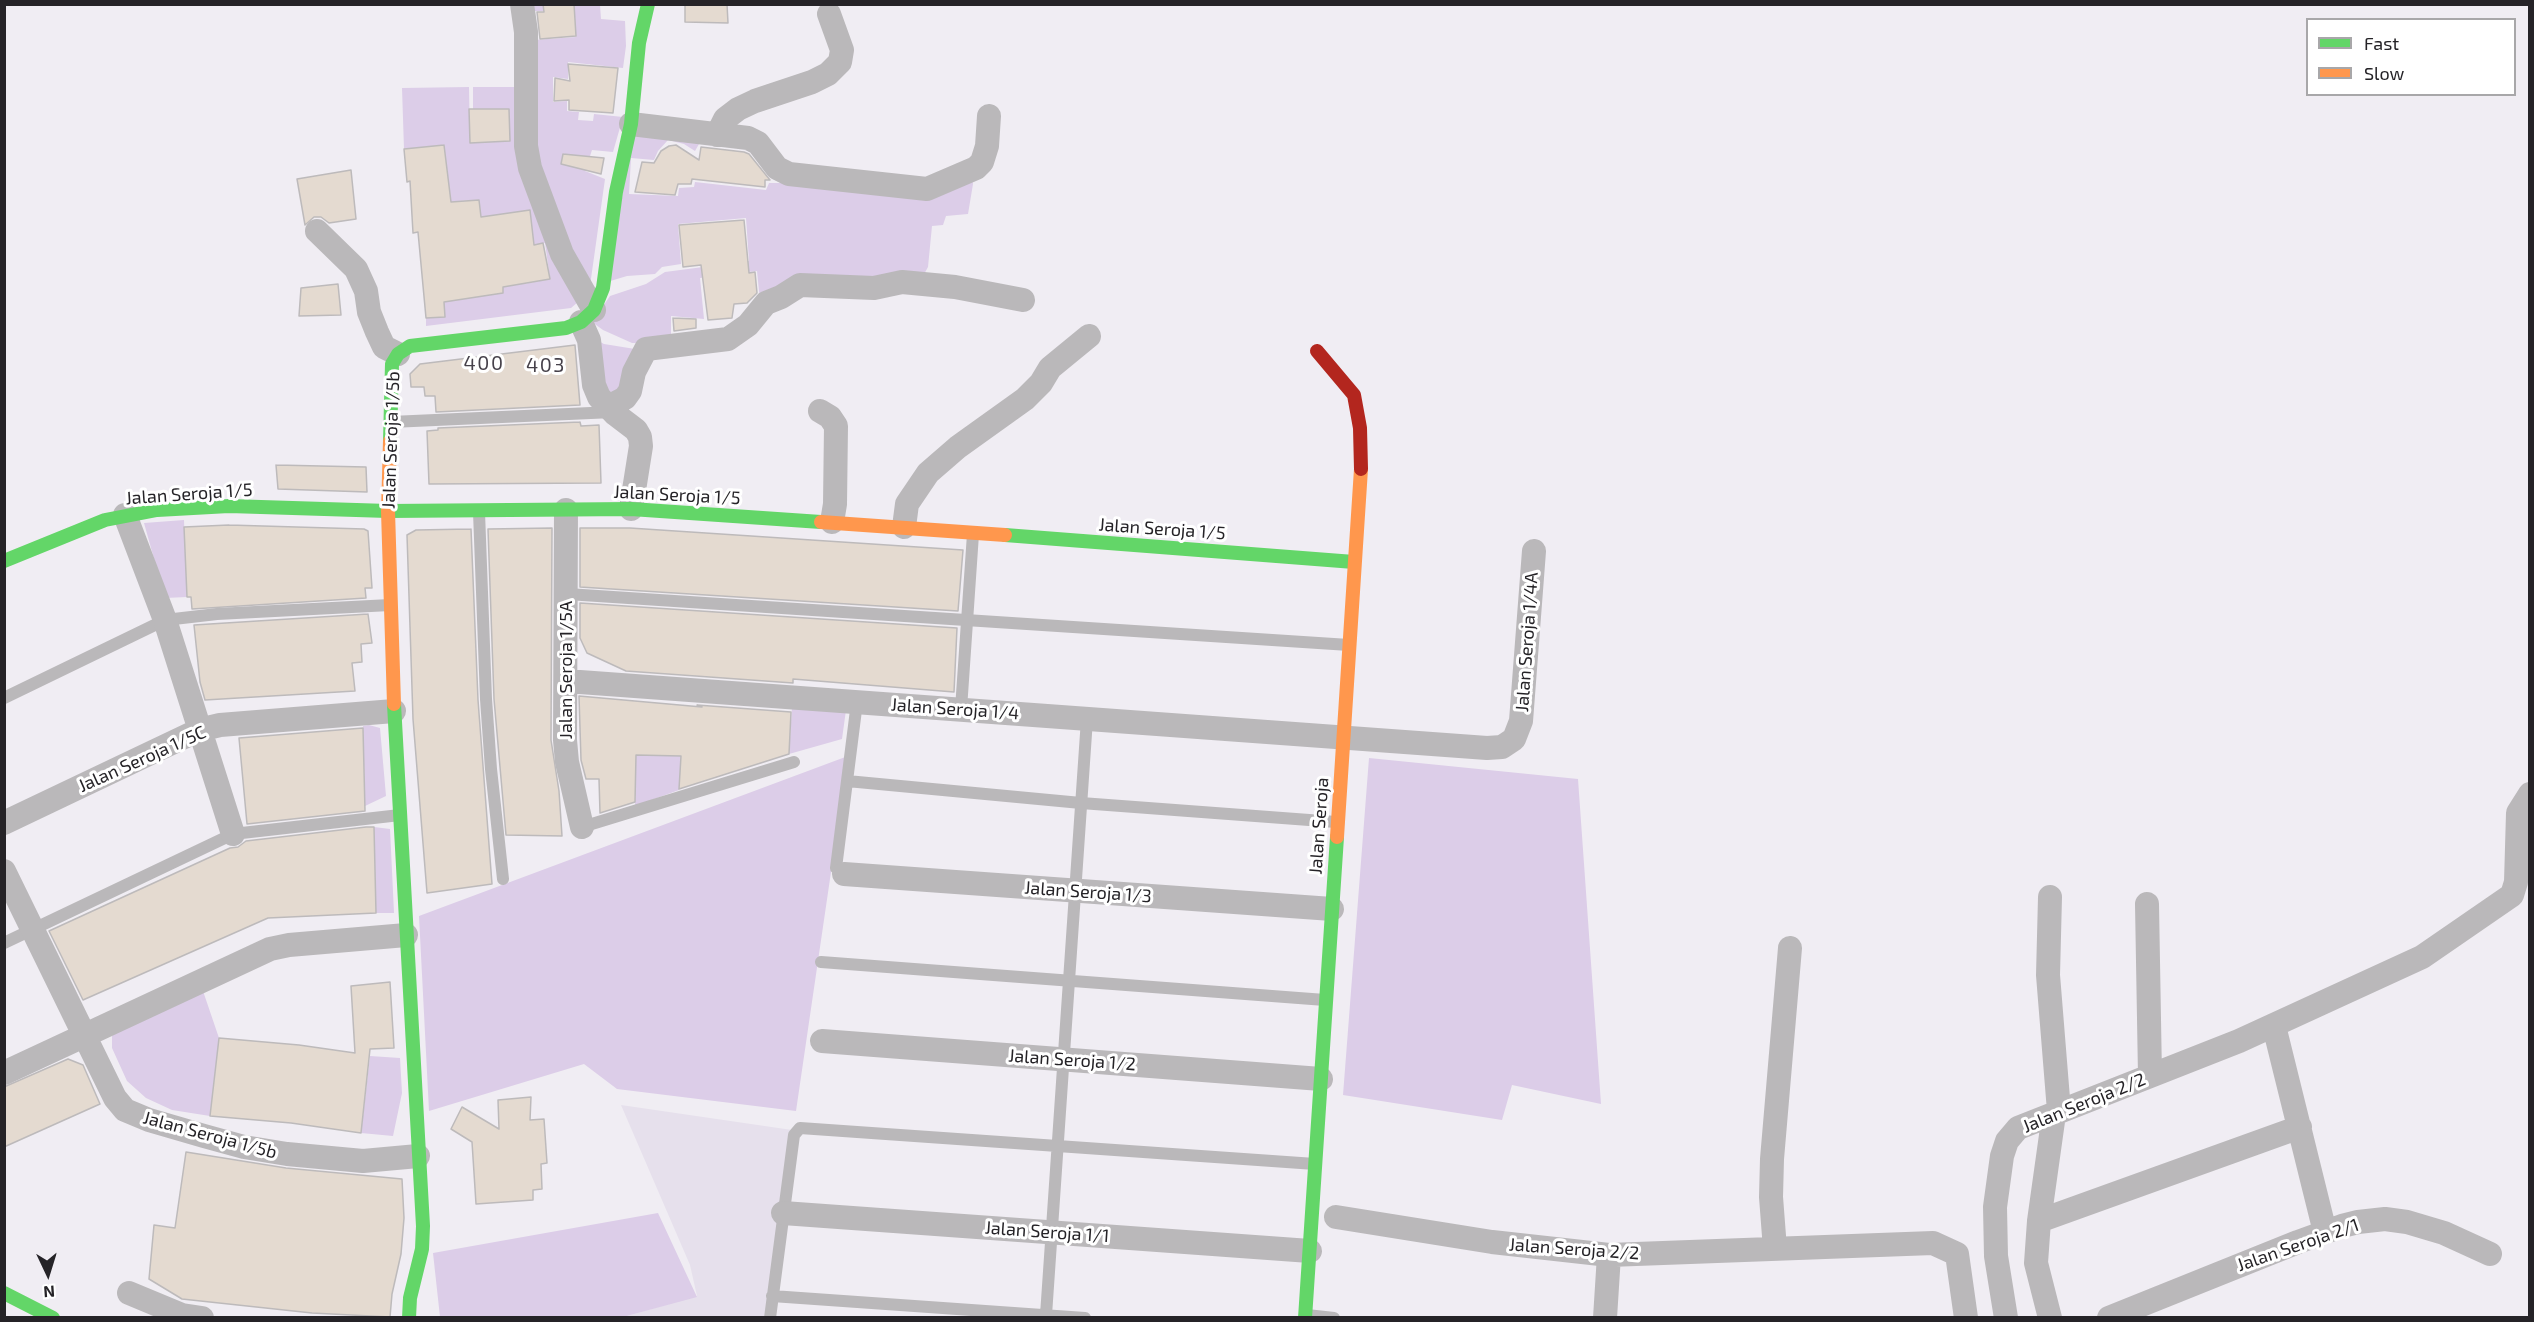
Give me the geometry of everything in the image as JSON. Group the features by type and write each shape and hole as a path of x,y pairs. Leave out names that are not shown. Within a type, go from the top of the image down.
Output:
{"street":[{"path":"522,4 526,32 526,146 530,168 588,316 594,386 599,398 610,410 636,430 640,437 641,446 631,509"},
{"path":"588,316 603,288 616,192 631,124 639,43 648,4"},
{"path":"717,135 725,119 738,109 812,82 828,74 840,62 842,50 829,14"},
{"path":"631,124 748,138 758,143 777,168 789,174 927,189 976,168 982,162 987,146 989,116"},
{"path":"317,231 356,268 366,291 369,312 376,332 384,347 398,354"},
{"path":"610,410 630,391 634,372 646,349 728,339 748,325 766,303 800,285 874,288 902,282 955,287 1023,300"},
{"name":"Jalan Seroja 1/5b","path":"409,1317 410,1298 422,1250 394,711 388,512 392,364 398,354 410,346 567,328 588,316"},
{"path":"904,527 907,504 928,473 958,447 1024,399 1041,383 1050,368 1089,336"},
{"name":"Jalan Seroja","path":"1305,1316 1361,480 1357,405 1347,384 1317,351"},
{"path":"820,411 830,417 836,426 835,504 832,522"},
{"name":"Jalan Seroja 1/5","path":"4,561 89,526 125,515 157,510 229,506 388,512 631,509 904,527 1354,562"},
{"name":"Jalan Seroja 1/5A","path":"566,510 567,762 582,827"},
{"path":"125,515 165,620 233,834"},
{"name":"Jalan Seroja 1/4A","path":"1344,737 1487,748 1502,747 1514,739 1521,722 1534,551"},
{"name":"Jalan Seroja 1/4","path":"566,681 1344,737"},
{"name":"Jalan Seroja 1/5C","path":"4,824 199,730 220,725 394,711"},
{"name":"Jalan Seroja 2/2","path":"1997,1262 1994,1232 1997,1184 2007,1141 2018,1128 2274,1026 2422,957 2521,891 2516,882 2518,813 2529,794"},
{"name":"Jalan Seroja 1/5b","path":"4,871 115,1098 125,1110 134,1115 244,1147 287,1154 363,1161 418,1156"},
{"name":"Jalan Seroja 1/3","path":"844,874 1332,909"},
{"path":"2050,897 2048,975 2057,1113 2039,1221 2036,1263 2050,1317"},
{"path":"2147,904 2150,1076"},
{"path":"4,1072 270,949 300,944 406,935"},
{"path":"1775,1249 1772,1167 1790,948"},
{"path":"2274,1026 2325,1232"},
{"name":"Jalan Seroja 1/2","path":"822,1041 1321,1080"},
{"path":"2039,1221 2300,1127"},
{"name":"Jalan Seroja 1/1","path":"783,1213 1310,1251"},
{"name":"Jalan Seroja 2/2","path":"1336,1217 1492,1242 1609,1255 1933,1244 1957,1254 1966,1249 1977,1249 1997,1262"},
{"name":"Jalan Seroja 2/1","path":"2109,1317 2325,1232 2358,1222 2385,1219 2396,1221 2444,1233 2490,1254"},
{"path":"1957,1254 1966,1317"},
{"path":"1605,1317 1609,1255"},
{"path":"2006,1317 1997,1262 2036,1263"},
{"path":"129,1293 182,1315 202,1317"},
{"path":"15,1304 53,1317"}],"lane":[{"path":"390,422 610,410"},
{"path":"479,511 486,699 503,879"},
{"path":"961,710 973,533"},
{"path":"567,594 1350,645"},
{"path":"4,698 165,620 217,614 391,604"},
{"path":"844,874 836,868 857,702"},
{"path":"1046,1315 1087,719"},
{"path":"582,827 794,762"},
{"path":"847,781 1081,803 1337,822"},
{"path":"4,944 233,834 400,815"},
{"path":"821,962 1326,1000"},
{"path":"770,1317 794,1135 800,1128 1316,1165"},
{"path":"772,1296 1009,1315 1085,1317"},
{"path":"1305,1316 1334,1317"}],"shaded area":[{"path":"523,5 543,5 543,11 532,11 534,40 576,37 574,5 600,5 601,19 625,21 626,46 623,68 568,62 568,79 553,77 553,102 567,101 567,111 579,112 578,120 593,121 594,114 623,117 613,152 592,150 585,171 605,179 589,293 543,202"},
{"path":"469,87 470,143 510,141 509,109 473,109 473,87 518,87 578,302 571,308 426,326 426,318 445,317 443,291 468,298 503,293 502,277 523,284 550,279 545,243 534,245 529,211 481,224 479,200 459,201 447,229 444,145 404,149 402,88"},
{"path":"633,136 703,137 695,151 684,144 668,140 658,151 654,160 631,158 629,194 678,196 679,188 694,187 695,182 766,190 769,183 780,183 784,177 972,178 968,214 946,216 943,225 932,226 928,267 923,276 760,301 757,271 700,278 704,319 671,316 671,335 646,343 632,343 603,330 592,322 610,296 646,284 665,272 749,261 746,218 678,224 681,264 662,267 655,274 627,276 607,282"},
{"path":"593,338 604,344 635,349 623,394 606,392"},
{"path":"184,520 187,597 165,598 144,523"},
{"path":"792,707 846,710 842,739 789,754"},
{"path":"363,726 380,728 386,796 365,806"},
{"path":"636,755 681,756 679,790 635,806"},
{"path":"848,756 796,1111 617,1089 584,1064 429,1111 419,916"},
{"path":"1369,758 1578,779 1601,1104 1512,1085 1502,1120 1343,1095"},
{"path":"374,827 390,829 394,913 376,913"},
{"path":"203,991 219,1038 210,1116 172,1110 146,1098 127,1081 112,1048 112,1036 123,1027"},
{"path":"370,1056 400,1058 402,1093 393,1136 361,1133"},
{"path":"621,1105 792,1130 772,1317 623,1317 697,1296 690,1265"},
{"path":"658,1213 697,1297 623,1317 440,1317 433,1253"}],"building":[{"path":"543,4 574,4 576,36 540,39 537,12 544,12"},
{"path":"685,4 727,4 728,23 685,22"},
{"path":"568,64 618,68 613,113 569,110 569,100 554,101 555,78 570,81"},
{"path":"469,109 509,109 510,141 470,143"},
{"path":"444,145 451,202 479,200 481,217 530,210 534,245 543,243 550,279 503,287 503,293 444,302 445,317 426,318 418,232 413,233 410,181 407,182 404,149"},
{"path":"676,145 699,160 701,147 744,152 749,154 770,180 765,180 765,187 692,179 691,184 678,184 675,195 635,192 642,162 654,163 661,151"},
{"path":"563,154 604,158 601,174 561,164"},
{"path":"351,170 356,219 329,223 321,217 314,217 305,225 297,179"},
{"path":"744,220 749,273 755,272 757,293 747,303 734,304 732,318 708,320 701,265 683,267 679,225"},
{"path":"338,284 341,315 299,316 301,288"},
{"path":"673,318 696,319 696,328 674,331"},
{"path":"575,345 580,405 436,412 435,396 425,396 424,387 411,387 410,374 420,364"},
{"path":"580,422 581,426 599,425 601,483 429,484 427,431 438,430 438,428"},
{"path":"276,465 366,467 367,492 278,489"},
{"path":"229,525 364,529 368,531 372,588 365,588 366,598 192,609 191,597 187,597 184,527"},
{"path":"552,528 551,740 559,791 562,836 506,835 494,699 488,529"},
{"path":"580,528 630,528 963,550 958,611 580,587"},
{"path":"471,529 478,700 492,884 427,893 413,719 407,535 416,530"},
{"path":"580,603 957,628 954,692 793,679 793,683 626,671 587,653 580,638"},
{"path":"368,614 372,643 361,644 362,662 352,663 355,691 205,700 200,682 194,625"},
{"path":"579,696 791,712 789,754 679,789 681,756 636,755 635,802 600,813 599,779 586,779 581,760"},
{"path":"363,728 365,811 247,824 239,738"},
{"path":"374,827 376,913 268,918 83,1000 49,931 230,848 238,847 246,841"},
{"path":"390,982 394,1048 370,1049 361,1133 291,1123 210,1116 219,1038 299,1045 355,1053 351,986"},
{"path":"68,1059 83,1065 100,1104 4,1147 4,1087"},
{"path":"531,1097 530,1120 544,1119 547,1163 541,1164 542,1189 533,1190 533,1200 476,1204 472,1142 451,1129 462,1107 499,1129 498,1100"},
{"path":"186,1152 286,1168 402,1179 404,1218 401,1254 392,1294 390,1317 312,1313 182,1299 149,1279 154,1225 175,1228"}],"traffic: fast":[{"path":"390,441 392,364 398,354 410,346 566,328 581,322 594,310 603,288 616,192 631,124 639,43 648,4"},
{"path":"4,561 105,520 157,510 229,506 388,511 631,509 821,522"},
{"path":"1005,535 1354,562"},
{"path":"394,704 423,1226 422,1249 410,1298 409,1318"},
{"path":"1305,1318 1337,837"},
{"path":"4,1293 53,1318"}],"traffic: slow":[{"path":"390,441 388,511 394,704"},
{"path":"1337,837 1361,469"},
{"path":"821,522 1005,535"}],"traffic: jam":[{"path":"1317,351 1354,395 1360,428 1361,469"}],"district":[{"name":"400","path":"484,363"},
{"name":"403","path":"546,365"}]}
